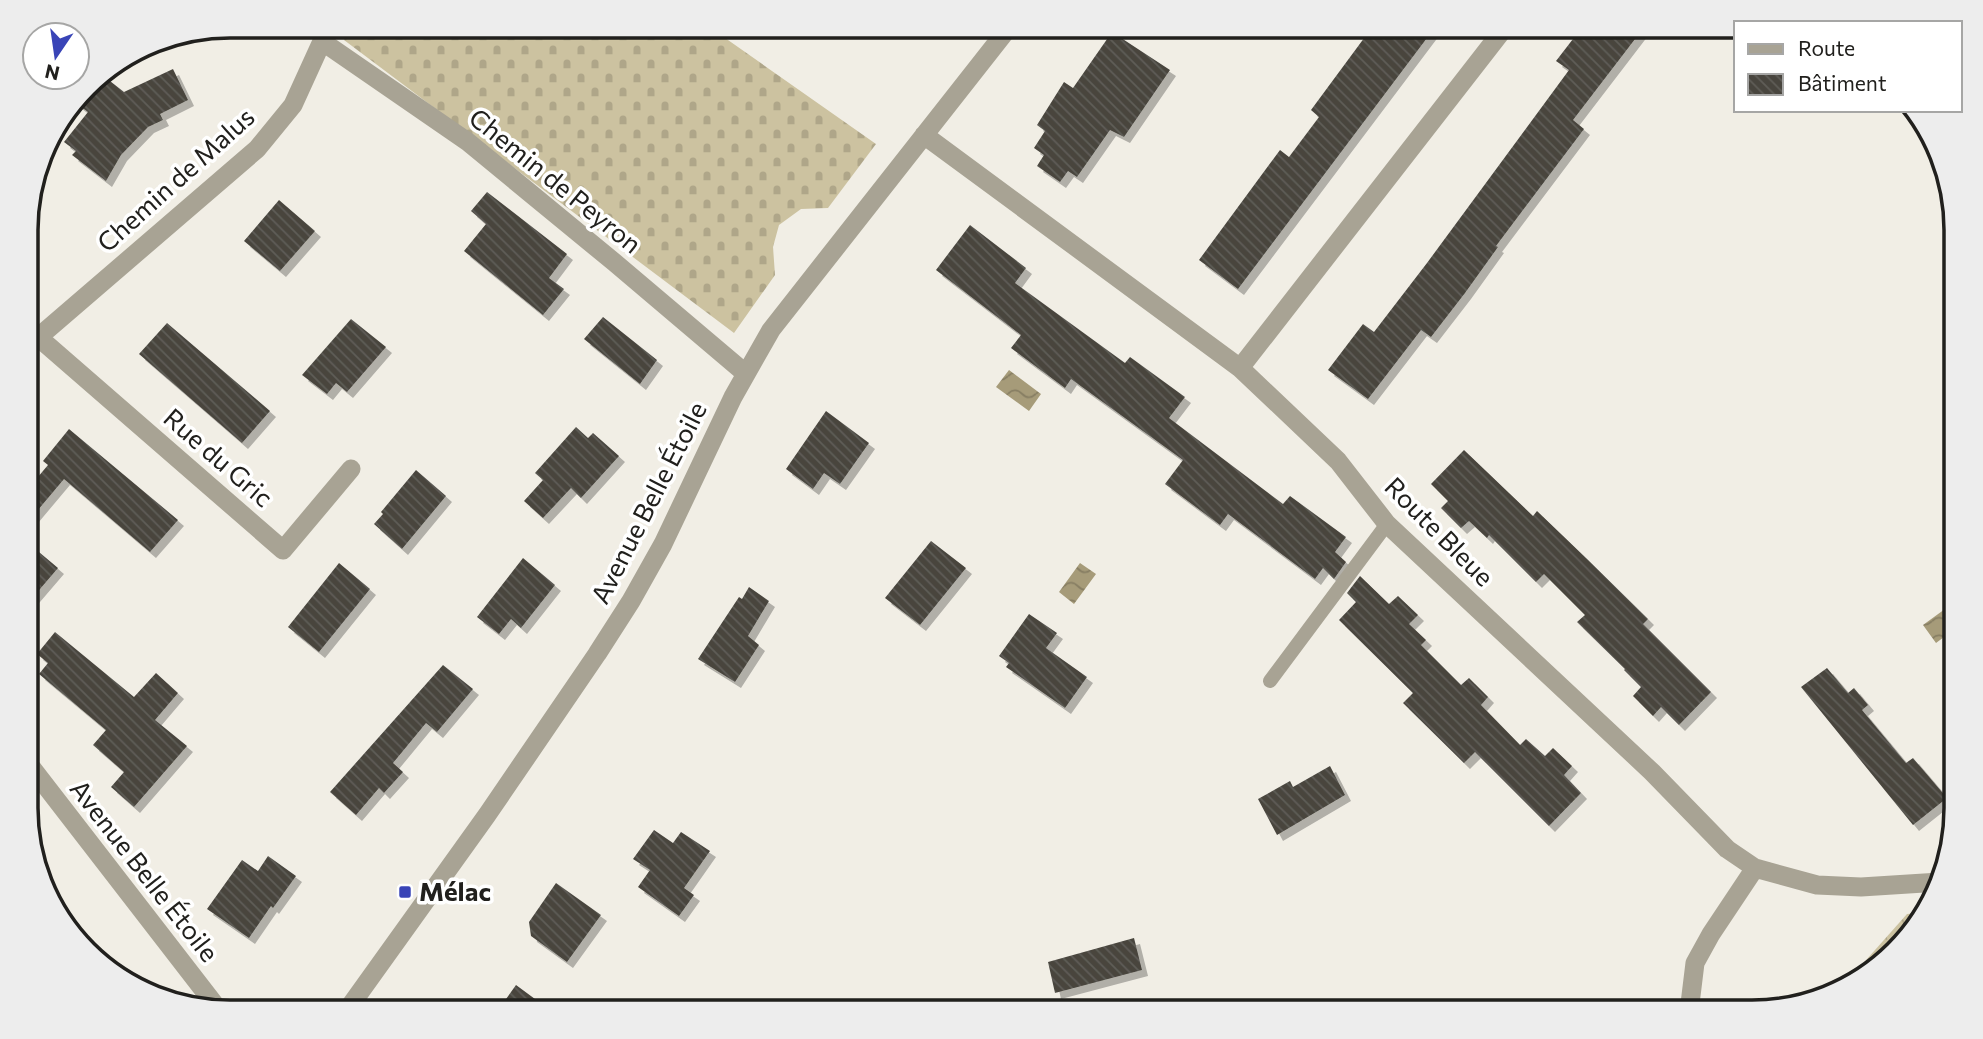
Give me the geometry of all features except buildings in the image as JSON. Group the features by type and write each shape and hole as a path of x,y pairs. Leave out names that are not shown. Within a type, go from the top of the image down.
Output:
{"street":[{"name":"Chemin de Malus","path":"39,336 257,149 293,105 324,38"},
{"name":"Chemin de Peyron","path":"331,38 468,142 746,373"},
{"name":"Avenue Belle Étoile","path":"354,1000 487,815 624,612 663,544 746,373 771,330 1001,38"},
{"path":"1240,368 1497,38"},
{"name":"Route Bleue","path":"924,135 1240,368 1338,461 1387,524 1652,772 1727,849 1755,868 1817,885 1861,887 1929,883"},
{"name":"Rue du Gric","path":"39,348 283,550 351,469"},
{"name":"Avenue Belle Étoile","path":"38,776 211,999"},
{"path":"1690,1000 1695,963 1711,933 1755,868"}],"lane":[{"path":"1270,681 1387,524"}],"green space":[{"path":"725,38 876,144 828,208 801,209 779,225 773,247 775,275 734,333 344,40"},
{"path":"1913,913 1897,935 1859,968 1907,914"}],"water":[{"path":"1009,370 1041,394 1029,411 996,387"},
{"path":"1080,563 1096,574 1074,604 1059,592"},
{"path":"1944,610 1944,637 1936,643 1923,625"}],"place":[{"name":"Mélac","path":"405,892"}]}
